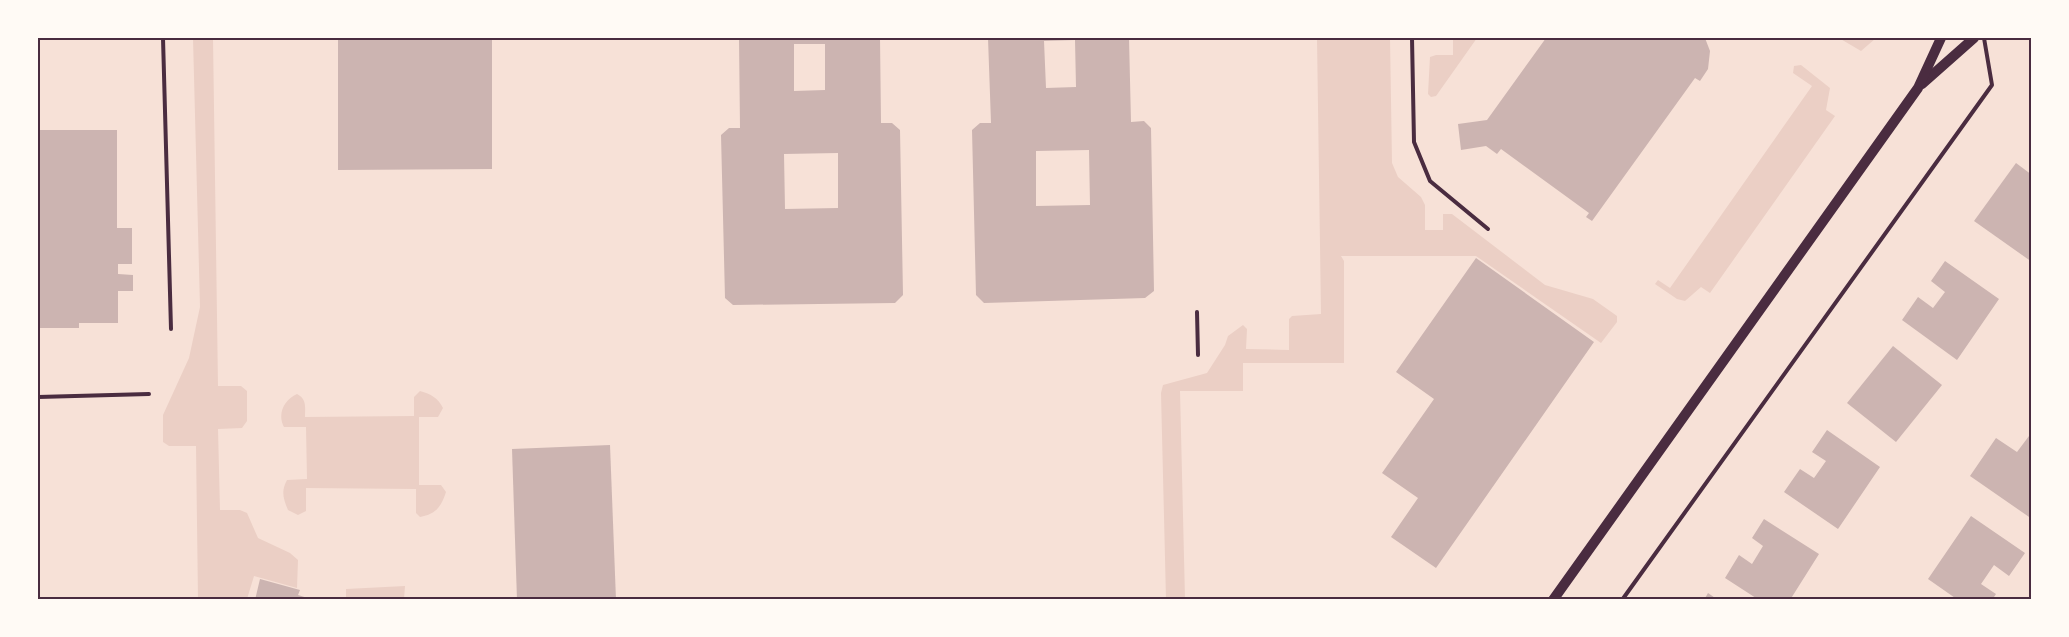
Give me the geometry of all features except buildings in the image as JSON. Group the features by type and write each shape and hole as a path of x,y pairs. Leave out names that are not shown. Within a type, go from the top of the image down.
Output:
{"main road":[{"path":"1553,600 1918,88 1941,38"},
{"path":"1918,88 1974,38"}],"lane":[{"path":"163,38 171,329"},
{"path":"1412,38 1414,142 1430,181 1488,229"},
{"path":"1622,600 1992,85 1984,38"},
{"path":"1197,312 1198,355"},
{"path":"38,397 149,394"}],"shaded area":[{"path":"193,38 213,38 218,386 241,386 247,391 247,421 242,428 218,429 220,510 240,510 247,513 258,538 290,553 298,560 297,588 254,576 247,599 198,599 196,446 169,446 163,442 163,415 189,358 200,307"},
{"path":"1317,38 1390,38 1392,163 1398,177 1421,197 1425,205 1425,230 1443,230 1443,214 1452,214 1545,285 1593,299 1617,316 1617,322 1601,343 1476,256 1341,256 1344,261 1344,363 1243,363 1243,391 1180,391 1185,599 1166,599 1161,393 1163,385 1207,373 1225,345 1228,336 1243,325 1247,329 1246,349 1289,350 1289,319 1292,316 1321,314"},
{"path":"1453,38 1477,38 1436,96 1431,97 1428,94 1430,57 1453,55"},
{"path":"1839,38 1876,38 1861,51"},
{"path":"1801,65 1830,88 1826,110 1835,116 1710,293 1701,287 1685,301 1677,299 1655,284 1658,280 1670,288 1812,86 1793,73 1794,66"},
{"path":"420,391 434,397 443,408 438,417 419,417 419,485 441,485 446,492 442,502 434,512 420,517 416,513 416,489 306,488 306,511 298,515 288,510 283,495 287,480 307,479 306,427 284,427 281,417 283,408 288,400 297,394 302,398 305,404 305,417 414,416 414,397"},
{"path":"405,586 404,599 346,599 346,589"}]}
